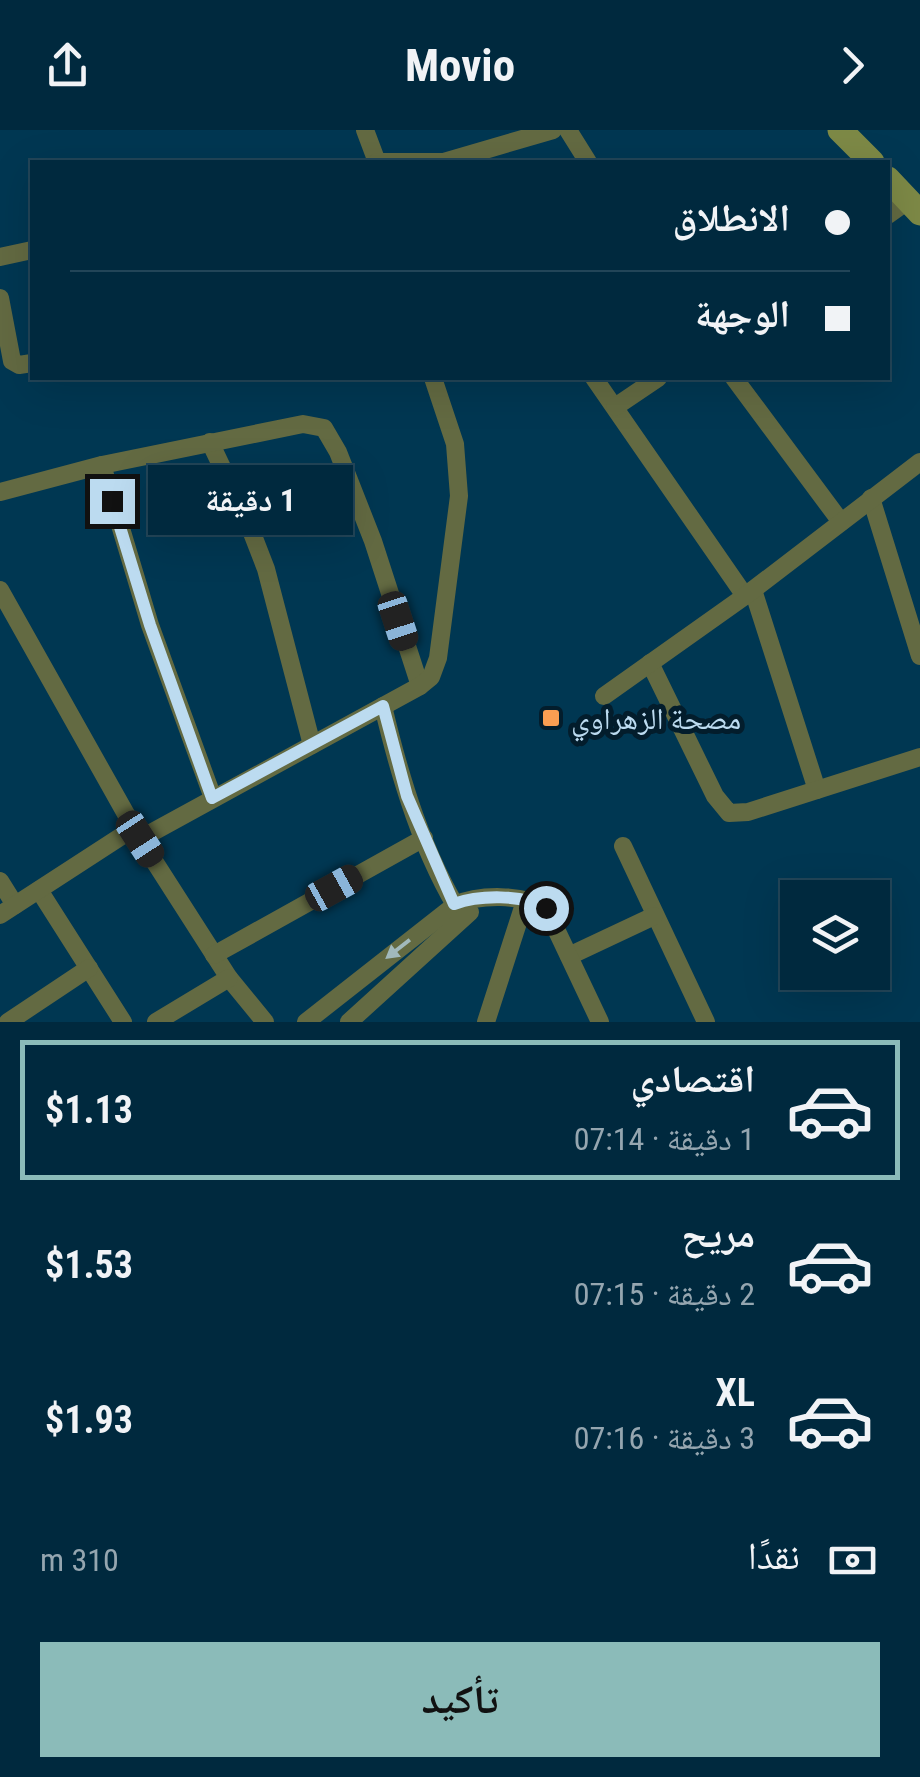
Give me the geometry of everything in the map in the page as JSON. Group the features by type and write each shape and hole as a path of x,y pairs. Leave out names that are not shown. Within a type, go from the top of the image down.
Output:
{"main road":[{"path":"840,130 870,160"},
{"path":"890,181 906,209"}],"street":[{"path":"366,130 376,160"},
{"path":"451,160 553,130"},
{"path":"568,130 587,160"},
{"path":"0,257 30,250"},
{"path":"0,298 12,361 16,365 30,363"},
{"path":"0,881 7,910 137,834 312,746 420,686 431,676 438,658 459,496 457,455 433,380"},
{"path":"595,380 749,593 816,790"},
{"path":"615,407 655,380"},
{"path":"735,380 841,522"},
{"path":"0,492 102,464 303,424 320,425 328,432 362,512 420,686"},
{"path":"210,442 248,520 266,570 312,746"},
{"path":"604,696 749,593 920,462"},
{"path":"102,464 145,611 212,798"},
{"path":"870,498 920,656"},
{"path":"0,590 137,834 233,984 264,1022"},
{"path":"650,663 724,810 736,815 920,757"},
{"path":"383,706 402,778 424,838 459,911"},
{"path":"214,955 424,838"},
{"path":"623,846 706,1022"},
{"path":"39,890 123,1022"},
{"path":"306,1022 459,911 480,900 525,901 546,908 600,1022"},
{"path":"486,1022 525,901"},
{"path":"348,1022 459,911"},
{"path":"569,956 654,916"},
{"path":"8,1022 90,968"},
{"path":"156,1022 233,984"},
{"path":"233,984 246,1022"},
{"path":"492,1003 500,1022"}],"place":[{"name":"مصحة الزهراوي","path":"551,718"}],"route":[{"path":"112,501 150,625 212,798 383,706 407,796 454,904 500,898 546,908"}]}
